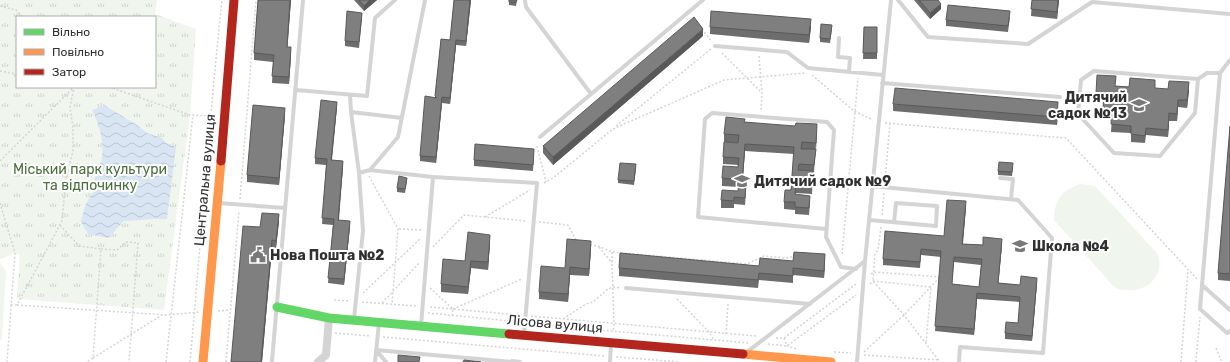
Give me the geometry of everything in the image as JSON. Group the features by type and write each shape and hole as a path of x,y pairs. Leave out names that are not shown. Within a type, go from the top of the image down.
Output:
{"street":[{"name":"Центральна вулиця","path":"203,362 218,203 234,0"},
{"name":"Лісова вулиця","path":"277,307 329,318 379,323 713,352 725,355 744,355 831,362"},
{"path":"318,362 325,358 329,318"}],"lane":[{"path":"272,361 303,0"},
{"path":"296,90 367,96 375,18 395,0"},
{"path":"368,171 398,137 425,0"},
{"path":"525,0 526,8 591,94"},
{"path":"540,137 703,0"},
{"path":"857,362 878,122 891,0"},
{"path":"898,0 928,37 1028,44 1092,2 1230,14"},
{"path":"839,38 838,57 850,58 849,72"},
{"path":"714,46 787,52 808,68 883,75"},
{"path":"1230,60 1220,73 1200,310 1227,333 1230,331"},
{"path":"1198,79 1195,113 1160,156 1114,153 1078,114 1081,80 1094,71 1198,79 1207,74 1220,73"},
{"path":"882,82 1060,97"},
{"path":"350,95 350,112 359,173 363,231 354,320"},
{"path":"350,112 402,118"},
{"path":"826,229 698,217 704,119 712,113 827,122 834,130 826,237 841,267 856,269"},
{"path":"359,173 368,171 433,177 537,183 524,336"},
{"path":"421,326 433,177"},
{"path":"1000,178 1013,179 1011,199"},
{"path":"872,186 1018,200 1052,238 1043,353 960,347 958,362"},
{"path":"218,203 285,208"},
{"path":"869,220 936,226 936,206 896,203 894,222"},
{"path":"744,355 865,261"},
{"path":"1202,285 1230,310"},
{"path":"626,288 810,304"},
{"path":"375,362 379,323"},
{"path":"610,362 611,343"},
{"path":"376,350 520,362"},
{"path":"376,350 386,362"},
{"path":"450,356 450,362"}],"path":[{"path":"190,362 203,221 210,116 222,0"},
{"path":"226,362 256,0"},
{"path":"0,6 16,10 22,16"},
{"path":"702,29 714,46 762,93"},
{"path":"485,217 553,178 714,46"},
{"path":"759,50 762,93 761,117"},
{"path":"0,71 16,74"},
{"path":"841,267 858,72"},
{"path":"613,129 724,80 809,73 854,111 878,122 1066,138 1202,285"},
{"path":"0,161 73,88"},
{"path":"17,305 62,221 66,178 73,151 73,128 70,107 74,88"},
{"path":"112,88 193,115 224,117"},
{"path":"166,362 193,115"},
{"path":"890,123 878,250 875,254 873,281 904,315 940,362"},
{"path":"537,146 546,182"},
{"path":"368,171 398,229 392,304"},
{"path":"0,203 16,253 7,362"},
{"path":"382,303 464,215 568,225 578,243"},
{"path":"60,225 79,246 117,250 126,242 138,243 129,362"},
{"path":"398,229 429,231"},
{"path":"356,301 429,231"},
{"path":"584,244 598,246 612,252 747,264 764,256 786,258 800,255"},
{"path":"598,246 612,263"},
{"path":"92,358 101,249"},
{"path":"612,252 613,331"},
{"path":"1181,362 1188,270"},
{"path":"334,300 422,306 784,338 874,272 940,277 904,315 866,351 858,354"},
{"path":"453,309 529,276"},
{"path":"422,312 525,323 787,346 873,281 931,287"},
{"path":"424,282 453,309"},
{"path":"563,319 586,304 594,302 613,287 626,288"},
{"path":"926,343 931,287"},
{"path":"671,292 710,332 714,340 713,352"},
{"path":"726,334 729,297"},
{"path":"11,305 162,315 230,310"},
{"path":"452,315 453,309"},
{"path":"1196,362 1200,310"},
{"path":"86,362 162,315"},
{"path":"328,333 680,362"},
{"path":"1216,348 1222,362"}],"green space":[{"name":"Міський парк культури та відпочинку","path":"0,0 157,0 155,14 196,29 190,115 164,310 17,299 20,254 15,253 1,259"},
{"path":"1081,184 1095,186 1157,253 1159,268 1157,274 1154,280 1143,288 1136,290 1122,290 1116,288 1054,220 1054,213 1060,196 1074,186"},
{"path":"0,263 6,271 2,339 0,341"}],"water":[{"path":"104,105 137,125 147,133 162,138 166,143 176,147 167,219 124,221 108,238 88,234 81,222 84,209 96,190 94,179 101,162 102,153 99,127 92,110"}],"building":[{"path":"258,0 290,0 287,47 291,47 289,77 272,76 274,55 254,53"},
{"path":"359,0 370,0 364,6"},
{"path":"454,0 470,0 466,41 456,40 450,98 442,97 436,157 420,156 425,96 437,98 435,96 441,39 450,40"},
{"path":"509,0 517,0 516,2 509,2"},
{"path":"919,0 938,0 941,4 930,13"},
{"path":"1032,0 1058,0 1057,12 1031,9"},
{"path":"948,5 1010,11 1008,26 946,20"},
{"path":"347,11 362,13 359,42 345,41"},
{"path":"711,11 811,19 809,35 710,27"},
{"path":"694,17 703,29 553,157 543,146"},
{"path":"821,24 832,25 830,39 820,38"},
{"path":"864,27 877,27 877,53 863,53"},
{"path":"1097,75 1116,76 1115,86 1129,87 1130,78 1155,80 1155,88 1168,89 1169,81 1189,82 1187,100 1178,100 1177,114 1169,113 1168,130 1146,128 1145,136 1131,134 1131,126 1111,124 1112,110 1103,109 1104,93 1096,93"},
{"path":"895,88 1058,102 1057,117 893,104"},
{"path":"321,100 337,102 331,160 343,161 338,220 350,221 344,279 328,278 334,219 322,218 327,159 315,158"},
{"path":"253,105 285,108 279,178 247,175"},
{"path":"726,117 745,119 744,122 795,126 796,123 817,124 816,143 802,142 801,149 816,149 814,165 799,164 798,170 813,171 812,187 796,185 795,194 810,196 809,208 795,207 795,202 784,202 785,190 791,190 794,147 745,144 742,184 746,184 745,198 734,197 734,201 721,200 722,190 738,191 739,180 722,178 723,166 738,167 739,158 723,157 724,142 738,143 739,135 724,134"},
{"path":"1230,126 1230,274 1218,273"},
{"path":"475,144 534,149 533,165 474,160"},
{"path":"999,162 1013,163 1012,172 998,171"},
{"path":"620,163 636,164 634,181 618,180"},
{"path":"399,176 407,178 405,189 397,188"},
{"path":"947,200 966,201 962,244 983,245 983,237 1002,239 998,283 1020,285 1021,276 1037,278 1032,336 1005,333 1006,322 1018,323 1020,297 977,293 974,329 935,326 941,251 921,249 920,262 883,259 885,231 944,236","holes":["954,257 982,259 979,287 952,284"]},
{"path":"262,213 279,214 276,241 272,240 261,362 231,362 243,226 260,227"},
{"path":"468,232 490,235 488,262 471,261 468,287 441,284 443,259 465,261"},
{"path":"567,239 591,241 589,269 570,267 568,294 539,292 541,266 565,268"},
{"path":"794,252 825,254 824,271 793,268 793,276 759,273 758,280 619,268 620,253 759,266 760,258 793,261"},
{"path":"398,355 420,357 419,362 398,362"},
{"path":"464,360 481,362 463,362"}],"traffic: fast":[{"path":"277,307 329,318 509,334"}],"traffic: slow":[{"path":"203,362 221,161"},
{"path":"743,354 831,362"}],"traffic: jam":[{"path":"221,161 234,0"},
{"path":"509,334 743,354"}],"place":[{"name":"Дитячий садок №13","path":"1139,105"},
{"name":"Дитячий садок №9","path":"742,181"},
{"name":"Школа №4","path":"1020,246"},
{"name":"Нова Пошта №2","path":"258,255"}]}
